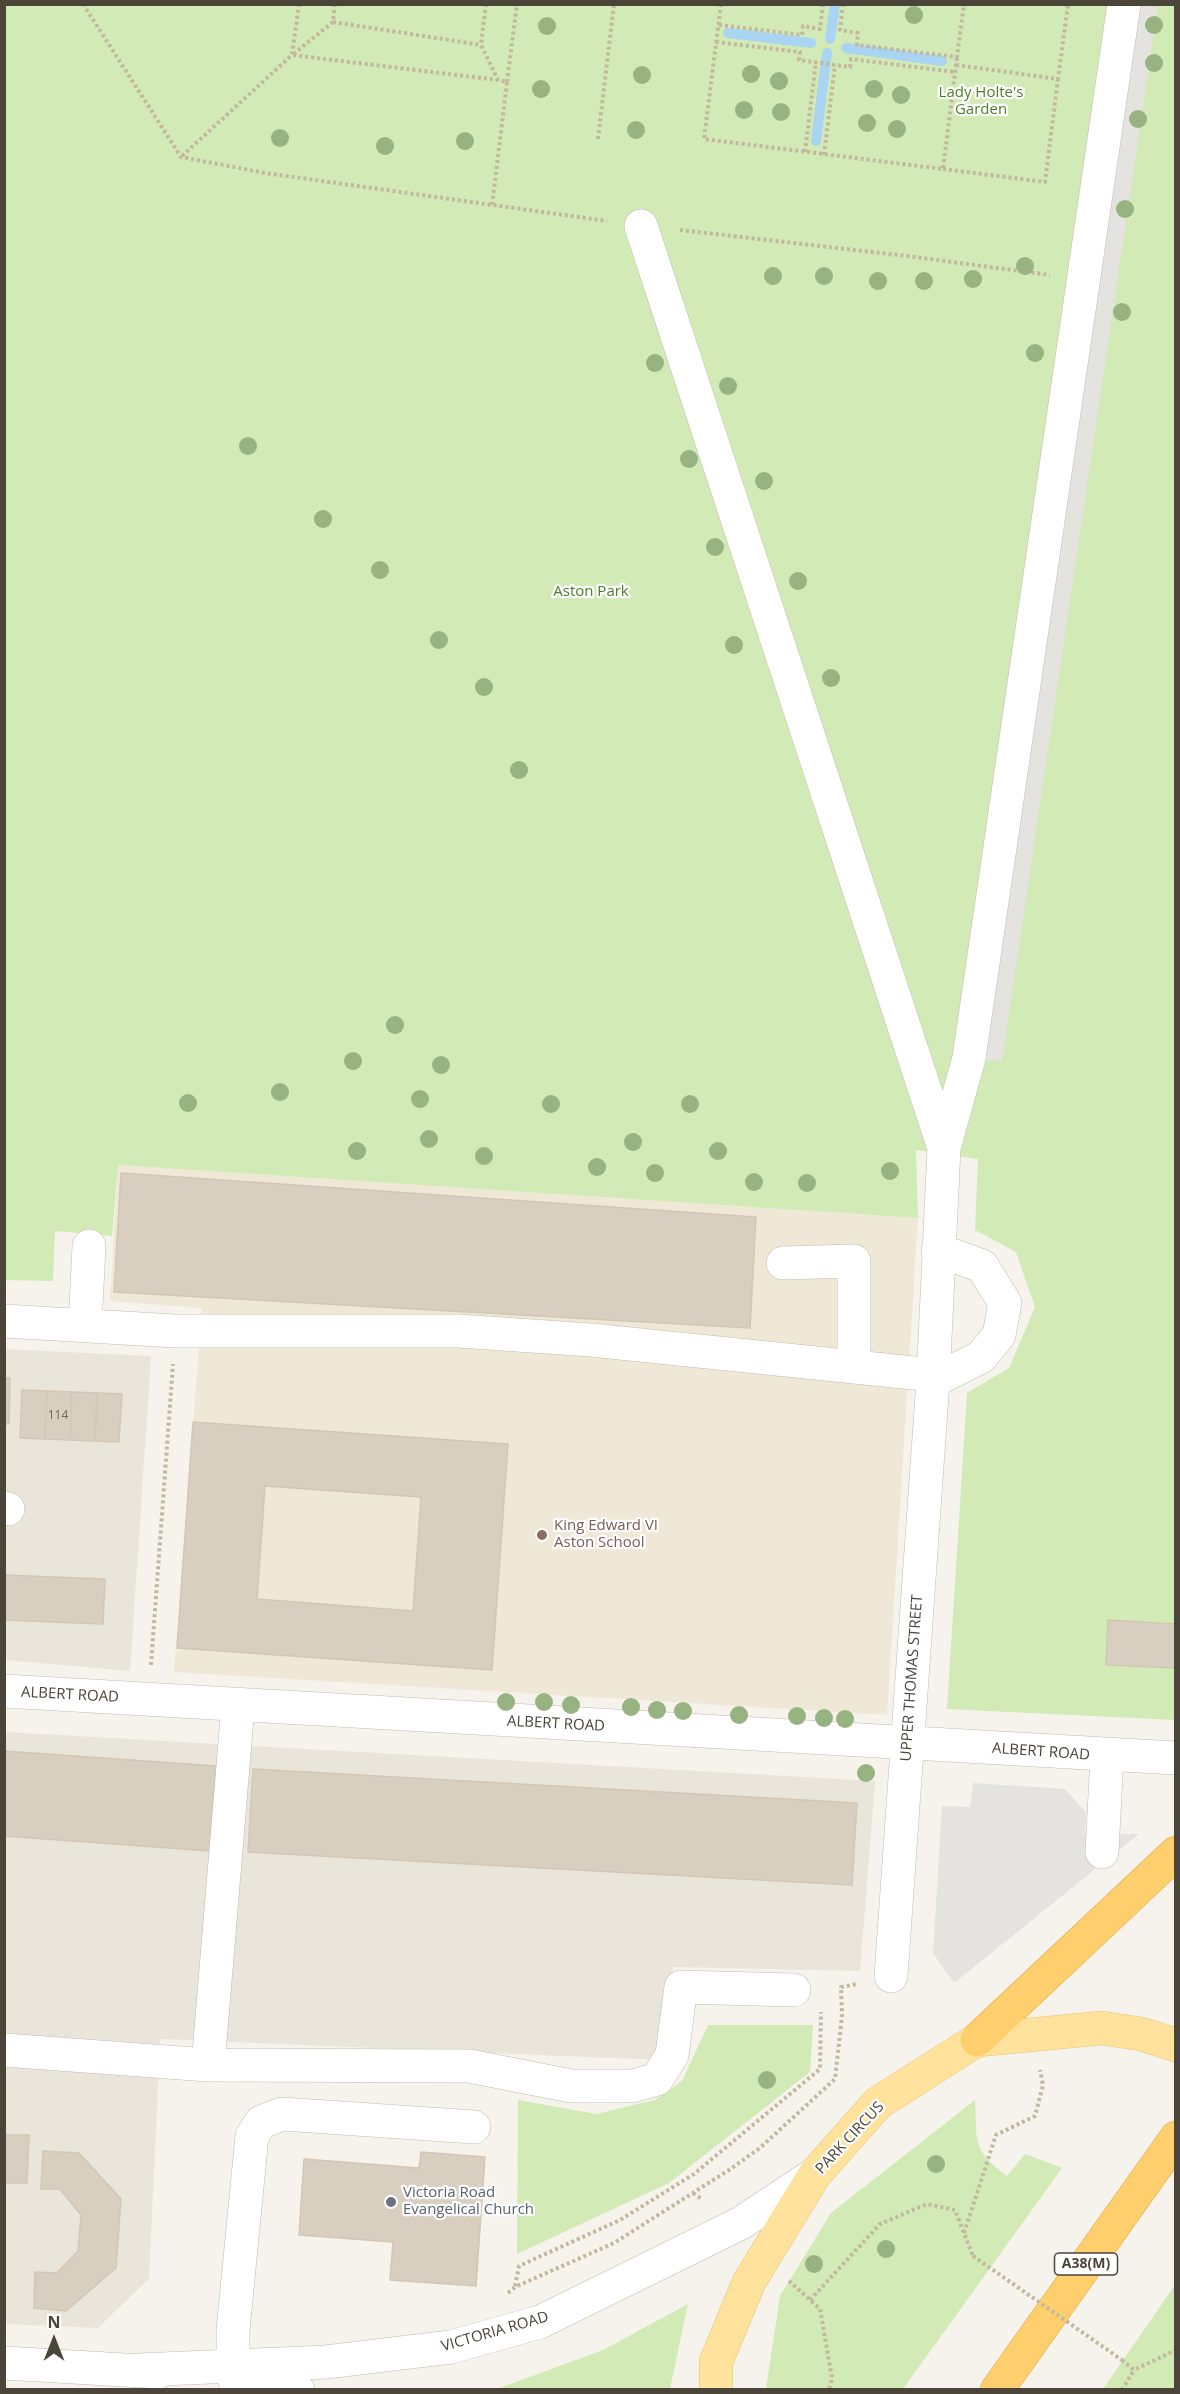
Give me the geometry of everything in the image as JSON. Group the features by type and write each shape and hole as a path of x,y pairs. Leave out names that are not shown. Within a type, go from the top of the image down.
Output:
{"highway":[{"path":"977,2040 1176,1853"},
{"name":"A38(M)","path":"997,2390 1176,2138"}],"main road":[{"name":"PARK CIRCUS","path":"716,2390 716,2362 749,2282 815,2174 879,2103 977,2040 1102,2028 1141,2034 1176,2045"}],"street":[{"path":"944,1148 969,1058 1124,4"},
{"path":"641,226 944,1148"},
{"name":"UPPER THOMAS STREET","path":"891,1976 933,1378 944,1148"},
{"path":"85,1326 89,1246"},
{"path":"4,1321 175,1330 458,1330 591,1340 854,1366 933,1378 981,1357 999,1335 1005,1303 982,1266 938,1250"},
{"path":"783,1263 854,1261 854,1366"},
{"name":"ALBERT ROAD","path":"4,1691 1107,1756 1175,1758"},
{"path":"208,2065 238,1706"},
{"name":"ALBERT ROAD","path":"1102,1852 1107,1756"},
{"path":"4,2050 208,2065 470,2066 572,2086 633,2086 657,2079 672,2055 681,1987 808,1997"},
{"path":"232,2366 233,2330 252,2136 261,2122 282,2114 474,2127"},
{"name":"VICTORIA ROAD","path":"139,2370 326,2362 451,2347 540,2322 741,2223 815,2174"},
{"name":"VICTORIA ROAD","path":"4,2363 139,2370 298,2390"}],"path":[{"path":"83,4 181,156 265,173 492,206 641,226 907,256 1084,280"},
{"path":"292,55 299,4"},
{"path":"181,156 292,55 333,22 335,4"},
{"path":"486,4 481,45 498,80"},
{"path":"492,206 517,4"},
{"path":"598,140 614,4"},
{"path":"721,4 704,139 1045,182 1068,4"},
{"path":"719,25 802,35 803,26 820,29 824,4"},
{"path":"843,4 840,30 858,33 857,45 957,57"},
{"path":"943,169 964,4"},
{"path":"333,22 481,45"},
{"path":"716,42 800,52 799,60 850,67 851,59 955,72"},
{"path":"292,55 507,82"},
{"path":"805,152 816,62"},
{"path":"824,155 835,65"},
{"path":"956,65 1058,79"},
{"path":"149,1699 175,1330"},
{"path":"808,1997 820,2069 694,2174 620,2220 519,2266 515,2287 614,2243 761,2147 836,2079 842,2016"},
{"path":"964,2234 996,2135 1035,2116 1043,2085 1039,2066"},
{"path":"693,2193 702,2199"},
{"path":"810,2300 880,2224 927,2204 955,2210 973,2256 1134,2370"},
{"path":"788,2281 820,2310 832,2378 829,2390"},
{"path":"1122,2390 1134,2370 1176,2350"}],"shaded area":[{"path":"1124,5 1158,5 1002,1061 969,1058"},
{"name":"King Edward VI Aston School","path":"118,1165 918,1218 887,1715 174,1672 202,1308 110,1301"},
{"path":"4,1349 151,1356 130,1671 5,1660"},
{"path":"5,1732 875,1781 860,1971 673,1967 660,2060 160,2039 149,2279 98,2328 5,2324"},
{"path":"973,1783 1065,1789 1086,1812 1085,1833 1139,1834 954,1983 933,1953 942,1806 970,1807"}],"green space":[{"name":"Aston Park","path":"4,5 1175,5 1175,1720 947,1709 967,1393 1009,1368 1035,1307 1016,1252 975,1230 978,1159 916,1150 918,1218 118,1165 112,1236 55,1231 53,1281 5,1280"},
{"path":"708,2025 813,2025 810,2072 669,2183 517,2254 518,2100 596,2114 655,2100 682,2081"},
{"path":"975,2100 979,2144 988,2159 1007,2176 1025,2154 1062,2168 903,2389 766,2389 780,2296 831,2213"},
{"path":"1175,2285 1175,2389 1103,2389"},
{"path":"688,2304 670,2389 497,2389 603,2350"}],"building":[{"path":"121,1173 756,1217 750,1328 114,1292"},
{"path":"4,1378 10,1378 9,1424 4,1424"},
{"path":"22,1390 47,1391 45,1439 20,1438"},
{"path":"47,1391 72,1392 70,1440 45,1439"},
{"path":"72,1392 97,1393 95,1441 70,1440"},
{"path":"97,1393 122,1394 119,1442 95,1441"},
{"path":"193,1422 508,1444 492,1670 177,1648","holes":["265,1486 421,1497 413,1611 257,1599"]},
{"path":"4,1575 105,1579 103,1624 4,1620"},
{"path":"1108,1620 1176,1624 1176,1668 1106,1665"},
{"path":"4,1751 216,1766 210,1851 4,1836"},
{"path":"253,1769 857,1803 852,1885 248,1852"},
{"path":"4,2135 29,2135 27,2183 4,2183"},
{"path":"43,2151 79,2153 121,2199 116,2268 66,2311 34,2308 35,2272 57,2273 78,2251 81,2215 60,2189 41,2189"},
{"name":"Victoria Road Evangelical Church","path":"421,2152 485,2157 476,2286 390,2280 393,2242 299,2235 304,2159 419,2168"}],"waterway":[{"path":"830,39 835,4"},
{"path":"728,33 811,43"},
{"path":"846,48 942,61"},
{"path":"816,141 827,53"}],"place":[{"name":"King Edward VI Aston School","path":"542,1535"},
{"name":"Victoria Road Evangelical Church","path":"391,2202"}],"park label":[{"name":"Lady Holte's Garden","path":"981,102"}]}
